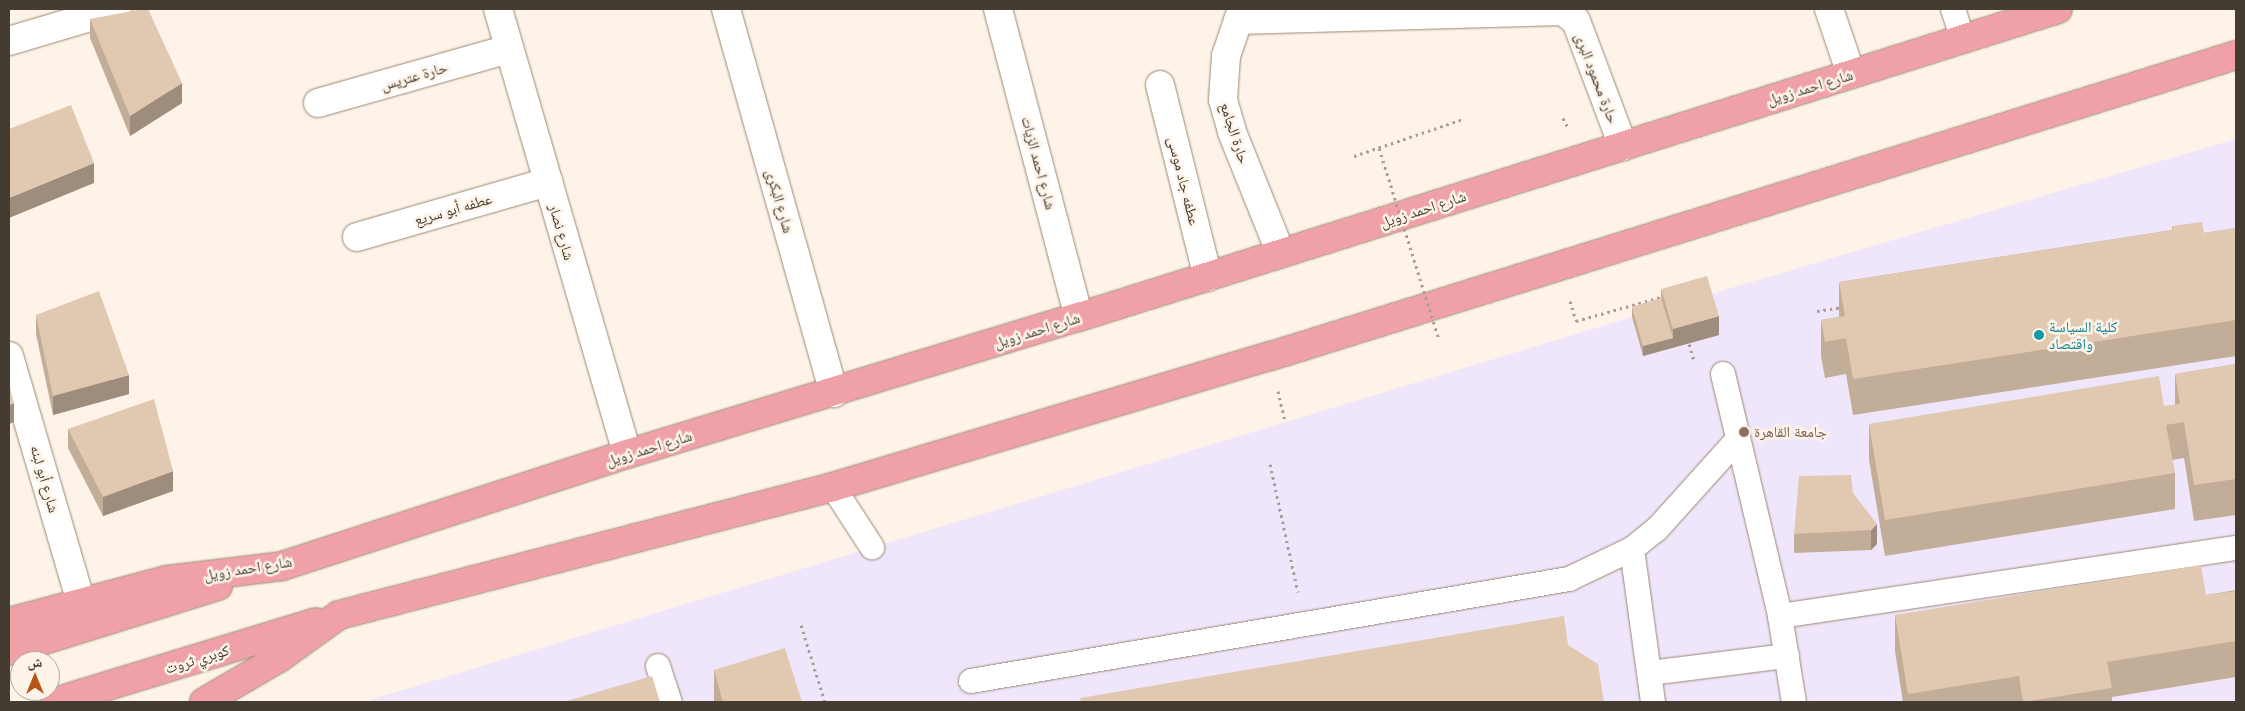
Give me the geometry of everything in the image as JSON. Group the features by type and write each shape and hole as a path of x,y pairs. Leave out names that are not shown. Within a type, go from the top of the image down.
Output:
{"main road":[{"name":"شارع احمد زويل","path":"9,622 167,580 282,566 627,454 834,393 1208,277 2058,9"},
{"path":"204,702 279,658 339,615 833,486 1271,356 2236,55"},
{"path":"9,651 282,566"},
{"name":"كوبري ثروت","path":"54,702 339,615"}],"street":[{"name":"شارع نصار","path":"498,9 627,454"},
{"name":"شارع البكرى","path":"726,9 834,393"},
{"name":"شارع احمد الزيات","path":"998,9 1079,317"},
{"path":"1828,9 1850,74"},
{"path":"9,41 110,10"},
{"name":"حارة محمود البرى","path":"1240,14 1563,11 1576,21 1623,146"},
{"name":"حارة الجامع","path":"1240,14 1226,56 1223,100 1232,132 1281,254"},
{"name":"حارة عتريس","path":"318,103 509,49"},
{"name":"عطفه جاد موسى","path":"1160,84 1208,277"},
{"name":"عطفه أبو سريع","path":"358,237 548,182"},
{"name":"شارع أبو لبنه","path":"9,356 81,602"}],"lane":[{"path":"1953,9 1963,40"},
{"path":"1723,374 1737,440 1780,616 1794,702"},
{"path":"971,681 1535,587 1569,579 1632,549 1679,507 1737,440"},
{"path":"833,486 872,547"},
{"path":"1780,616 2236,548"},
{"path":"1632,549 1654,702"},
{"path":"1650,673 1787,656"},
{"path":"658,666 670,702"}],"path":[{"path":"1354,156 1463,120"},
{"path":"1379,148 1440,339"},
{"path":"1576,322 1674,293"},
{"path":"1817,311 1846,307"},
{"path":"1270,464 1305,625"},
{"path":"801,625 825,702"}],"shaded area":[{"name":"جامعة القاهرة","path":"2236,139 2236,702 363,702 1632,317"}],"building":[{"path":"148,9 182,83 130,116 90,19"},
{"path":"71,105 94,163 9,198 9,129"},
{"name":"كلية السياسة واقتصاد","path":"2202,222 2204,233 2236,228 2236,320 1853,379 1846,338 1825,342 1821,320 1845,316 1839,282 2173,230 2172,226"},
{"path":"1707,276 1719,316 1673,329 1661,289"},
{"path":"99,291 129,375 53,396 36,315"},
{"path":"1661,298 1673,338 1643,346 1632,307"},
{"path":"2236,364 2236,479 2194,485 2184,422 2166,425 2175,473 1885,520 1869,424 2159,376 2164,406 2180,404 2175,374"},
{"path":"9,384 14,403 9,405"},
{"path":"154,399 173,471 103,497 68,429"},
{"path":"1851,475 1853,493 1877,524 1871,530 1794,534 1799,476"},
{"path":"2201,565 2206,595 2236,591 2236,641 2107,662 2112,688 2023,702 2019,676 1908,694 1895,615"},
{"path":"1564,616 1568,645 1598,664 1604,702 1081,702 1080,698"},
{"path":"785,648 802,702 723,702 714,670"},
{"path":"652,676 660,702 563,702"}],"place":[{"name":"كلية السياسة واقتصاد","path":"2039,335"},
{"name":"جامعة القاهرة","path":"1744,432"}]}
